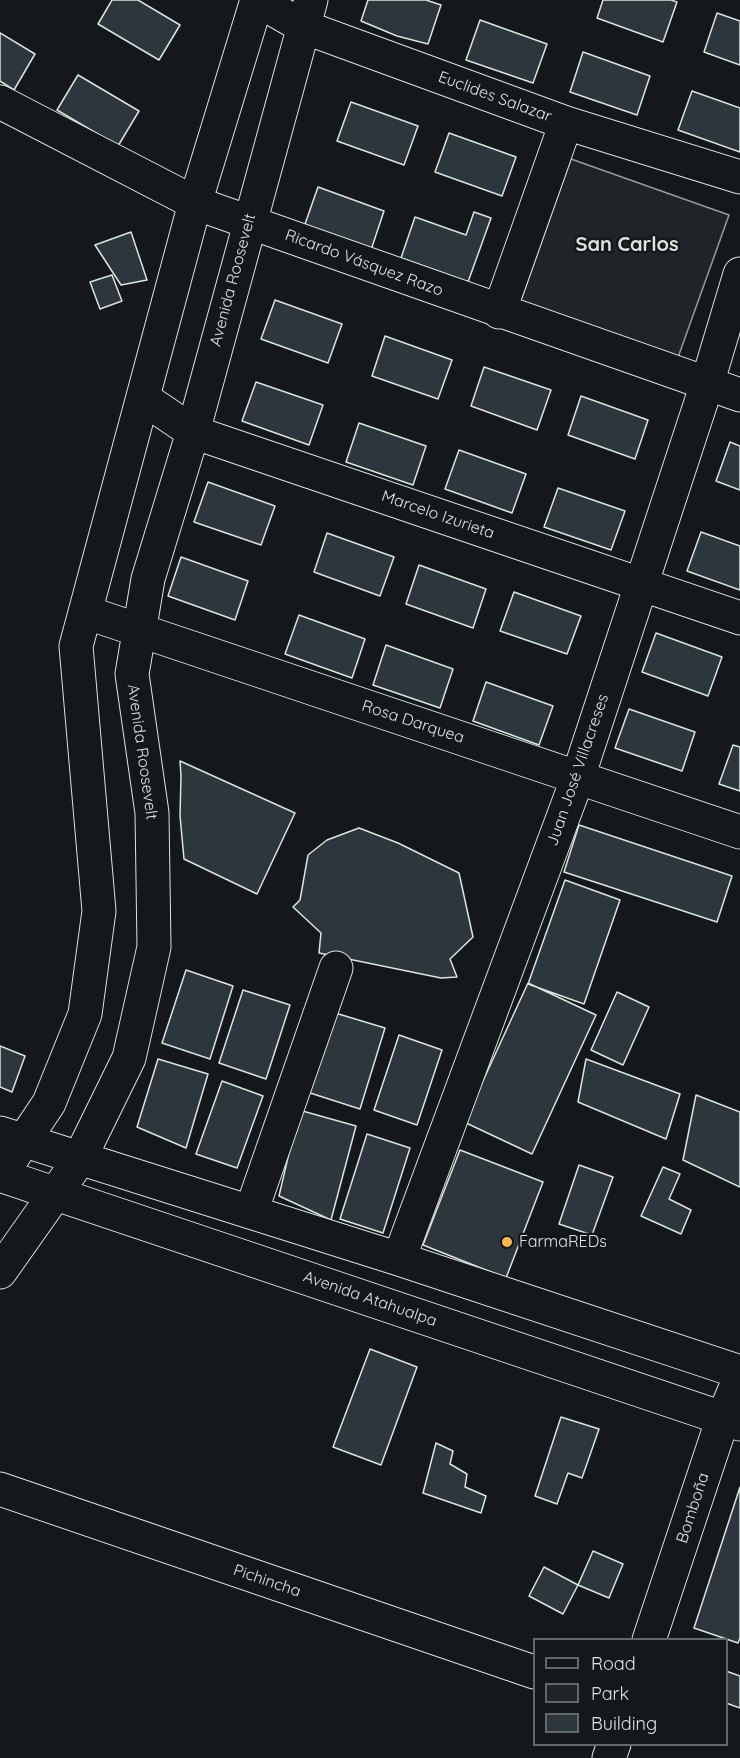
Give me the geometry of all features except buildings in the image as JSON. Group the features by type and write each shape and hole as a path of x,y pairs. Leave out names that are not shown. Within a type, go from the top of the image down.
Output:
{"street":[{"name":"Euclides Salazar","path":"257,0 307,14 566,123 740,177"},
{"path":"0,1175 12,1137 49,1103 86,1014 99,910 76,646 195,203 257,0"},
{"name":"Avenida Roosevelt","path":"0,1272 79,1160 129,1058 154,947 152,813 132,674 148,579 193,432 307,14"},
{"name":"Ricardo Vásquez Razo","path":"0,102 195,203 740,395"},
{"path":"499,312 566,123"},
{"name":"Juan José Villacreses","path":"399,1259 578,777 707,384 740,274"},
{"name":"Marcelo Izurieta","path":"143,398 193,432 740,618"},
{"name":"Rosa Darquea","path":"85,612 740,832"},
{"path":"252,1212 336,968"},
{"path":"12,1137 399,1259 740,1372"},
{"name":"Avenida Atahualpa","path":"0,1175 732,1421"},
{"name":"Bomboña","path":"651,1638 732,1421 740,1377"},
{"name":"Pichincha","path":"0,1490 533,1672"}],"green space":[{"path":"571,159 729,215 676,363 519,306"}],"place":[{"name":"FarmaREDs","path":"507,1242"}],"district":[{"name":"San Carlos","path":"627,245"}]}
